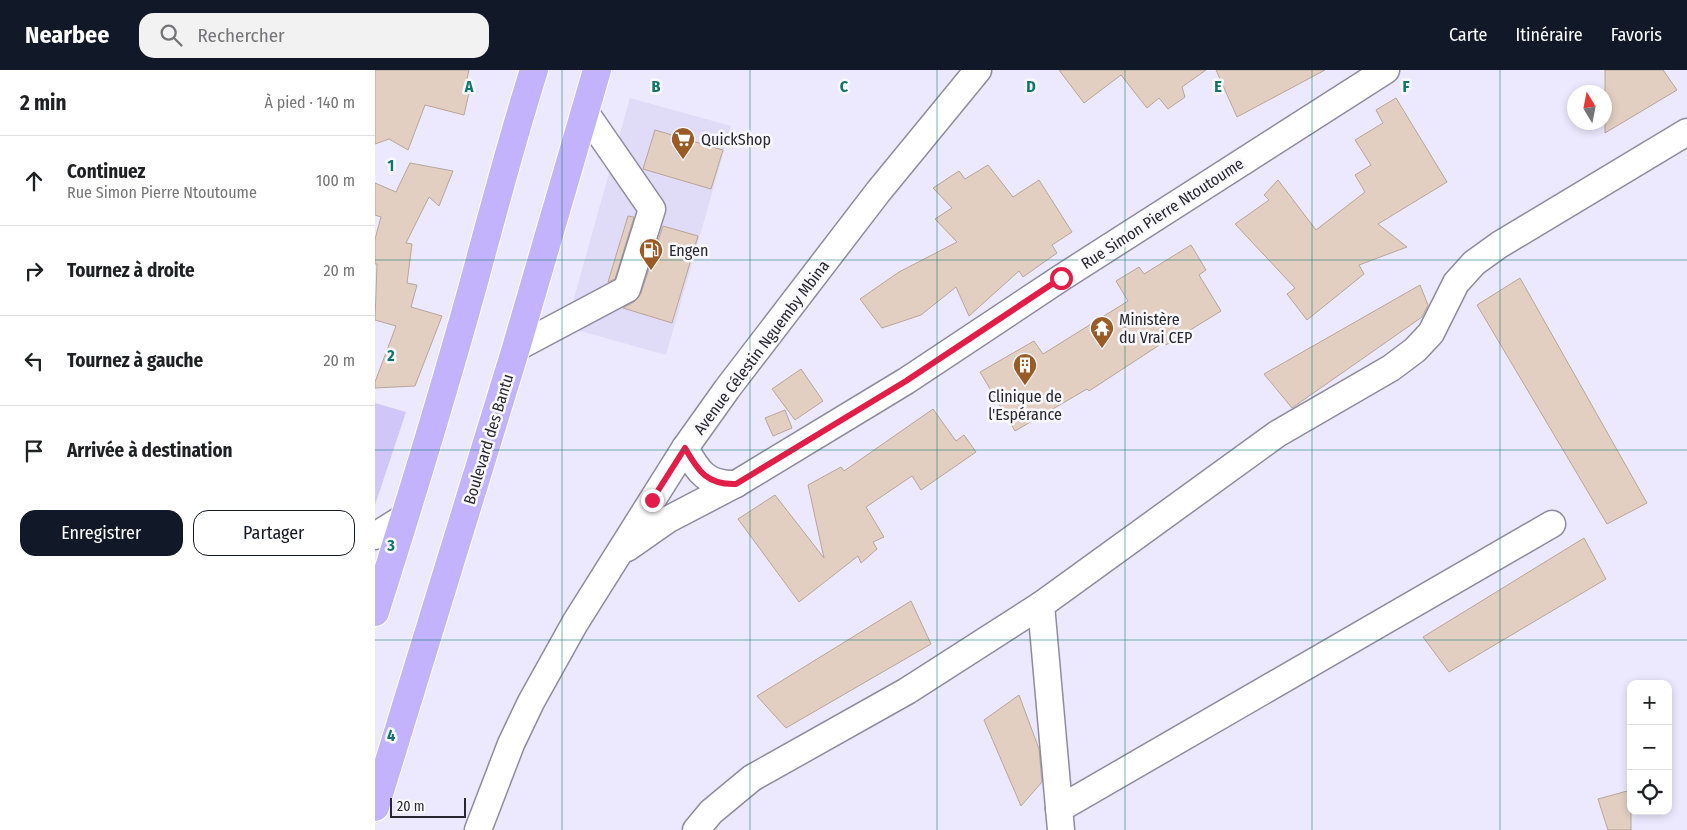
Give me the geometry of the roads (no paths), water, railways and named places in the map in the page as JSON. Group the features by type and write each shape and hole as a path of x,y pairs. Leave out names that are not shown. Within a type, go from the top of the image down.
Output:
{"highway":[{"path":"375,612 405,517 469,298 514,133 534,70"},
{"name":"Boulevard des Bantu","path":"375,807 516,348 597,70"}],"street":[{"name":"Avenue Célestin Nguemby Mbina","path":"478,830 507,753 531,702 575,623 615,557 685,448 872,200 978,70"},
{"name":"Rue Simon Pierre Ntoutoume","path":"615,557 667,520 736,484 906,381 1069,272 1385,70"},
{"path":"516,348 627,288 651,209 585,112"},
{"path":"696,830 711,812 752,778 907,691 1041,605 1277,434 1391,368 1415,350 1431,333 1456,283 1474,263 1499,245 1687,132"},
{"path":"685,448 699,471 722,484 736,484"},
{"path":"375,536 405,517"},
{"path":"1041,605 1060,820 1552,524"}],"place":[{"name":"QuickShop","path":"683,160"},
{"name":"Engen","path":"651,271"},
{"name":"Ministère du Vrai CEP","path":"1102,349"},
{"name":"Clinique de l'Espérance","path":"1025,386"}]}
